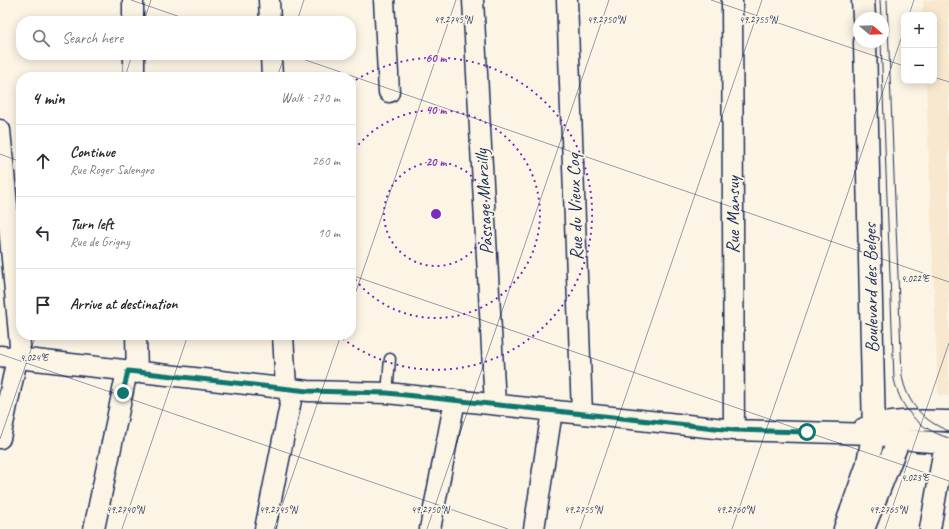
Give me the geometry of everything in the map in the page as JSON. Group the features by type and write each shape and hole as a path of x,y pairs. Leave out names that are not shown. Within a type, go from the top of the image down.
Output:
{"main road":[{"path":"863,0 864,12"},
{"name":"Boulevard des Belges","path":"845,529 867,468 874,430 865,48"},
{"path":"864,529 899,439"}],"street":[{"path":"133,0 133,16"},
{"path":"269,0 270,16"},
{"path":"384,0 389,92"},
{"name":"Passage Marzilly","path":"473,0 495,404"},
{"name":"Rue du Vieux Coq","path":"567,0 582,414"},
{"name":"Rue Mansuy","path":"732,0 734,430"},
{"path":"134,60 134,72"},
{"path":"271,60 272,72"},
{"path":"0,130 16,302"},
{"path":"0,438 9,357 20,345 20,340"},
{"path":"94,529 132,372 135,340"},
{"path":"265,529 291,400 286,388 283,340"},
{"path":"9,357 308,391 387,393 734,430 847,433 874,430 916,421 949,421"},
{"path":"430,529 455,400"},
{"path":"534,529 552,411"},
{"path":"874,430 899,439 947,443 930,529"}],"lane":[{"path":"387,393 390,359"}],"shaded area":[{"path":"923,0 949,0 949,396 938,396 926,84 937,84 937,12 923,12"}],"tram line":[{"path":"880,0 881,12"},
{"path":"887,0 902,376 904,386 912,403 924,417 949,431"},
{"path":"881,48 894,379 901,400 913,417 920,424 949,438"}],"route":[{"path":"123,393 128,371 308,391 387,393 734,430 807,432"}]}
